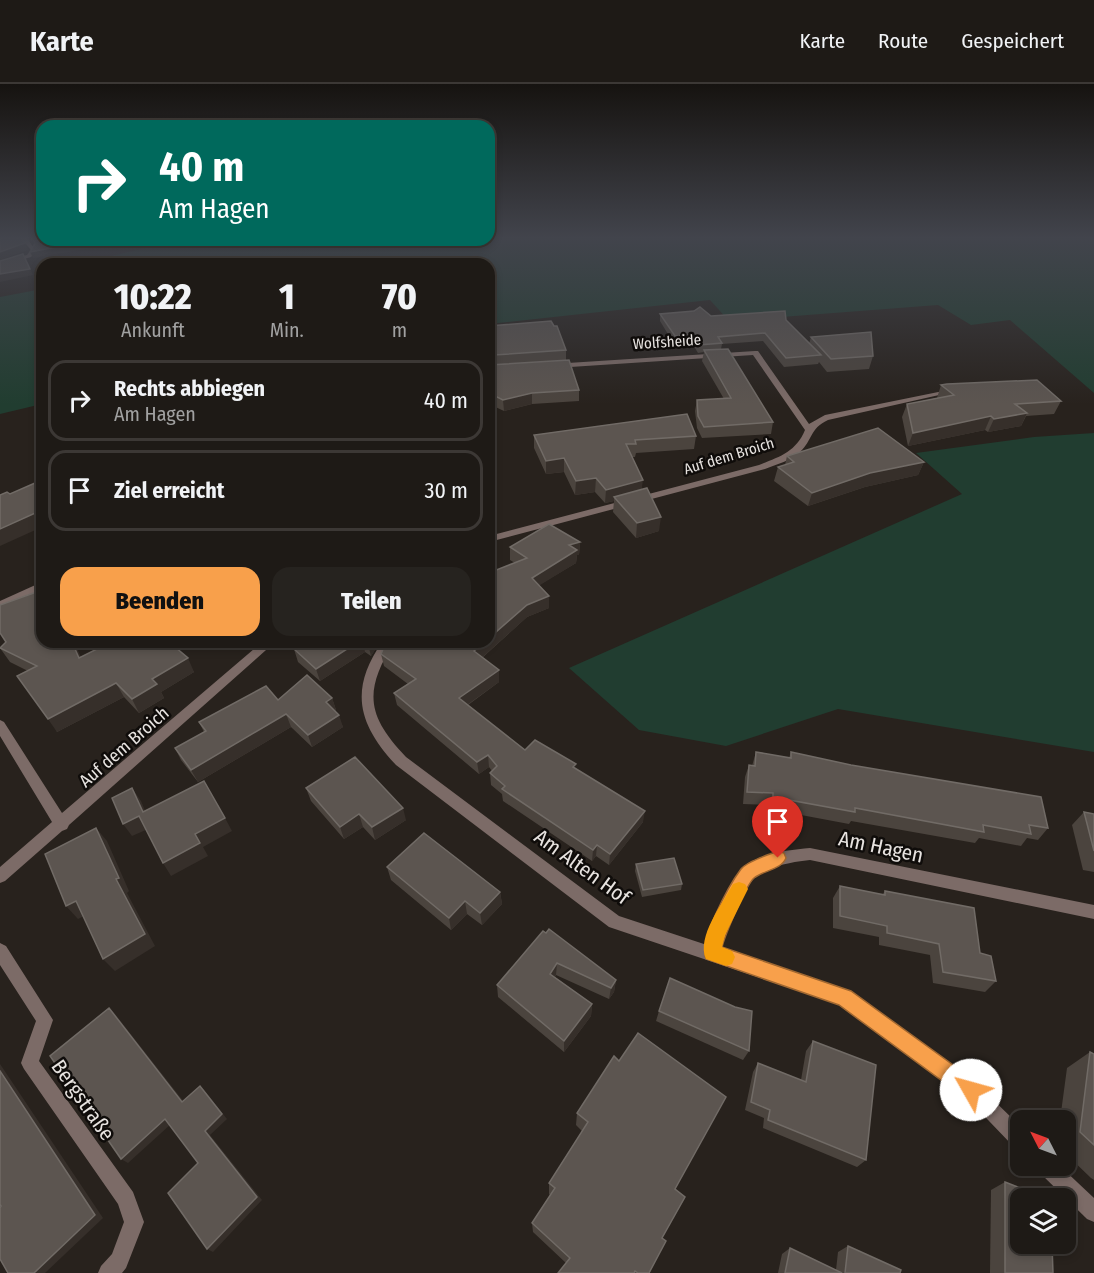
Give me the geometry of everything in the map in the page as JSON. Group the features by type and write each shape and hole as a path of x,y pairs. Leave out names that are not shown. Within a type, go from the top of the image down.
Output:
{"street":[{"name":"Wolfsheide","path":"541,368 755,353 808,428"},
{"path":"808,428 825,418 964,389"},
{"name":"Auf dem Broich","path":"495,537 762,467 785,457 801,446 808,428"},
{"path":"0,606 36,588"},
{"name":"Auf dem Broich","path":"0,876 62,825 262,648"},
{"name":"Am Alten Hof","path":"383,648 373,660 365,686 369,716 384,745 444,794 614,922 845,998 971,1090 1010,1129"},
{"path":"0,725 62,825"},
{"name":"Am Hagen","path":"712,953 716,934 747,873 778,858 810,854 1094,912"},
{"name":"Bergstraße","path":"0,951 45,1020 30,1063 126,1199 134,1222 119,1261 108,1273"},
{"path":"1057,1176 1094,1212"}],"green space":[{"path":"36,292 36,405 0,414 0,297"},
{"path":"495,292 1094,292 1094,393 1010,320 971,325 938,305 729,321 710,300 495,323"},
{"path":"1094,433 1094,752 838,709 726,746 639,730 569,668 962,494 916,453 1034,437"}],"building":[{"path":"700,307 711,316 785,311 786,320 821,355 786,358 765,333 718,337 722,343 699,345 693,335 675,336 660,314 694,311"},
{"path":"551,321 554,326 557,326 566,350 495,355 495,326"},
{"path":"871,332 873,356 831,359 811,337"},
{"path":"728,349 773,422 704,427 698,416 697,400 731,398 704,350"},
{"path":"569,360 579,390 532,393 503,400 495,396 495,365"},
{"path":"1037,380 1061,401 1015,404 1027,413 994,419 991,416 913,433 907,404 954,395 941,385"},
{"path":"687,414 696,436 635,440 636,444 626,444 643,480 606,490 596,478 576,481 564,458 546,461 534,435"},
{"path":"878,428 924,462 870,473 812,493 778,467 794,462 787,456"},
{"path":"36,483 36,513 0,529 0,495 7,492 10,494"},
{"path":"647,488 661,517 637,523 614,497"},
{"path":"549,524 580,542 569,545 577,550 532,578 549,596 527,605 495,633 495,570 527,558 510,547"},
{"path":"36,592 36,648 75,648 79,658 99,648 176,648 188,658 152,679 157,684 132,699 116,683 48,719 17,676 37,666 0,648 6,642 0,633 0,605"},
{"path":"296,648 349,648 316,669 294,649"},
{"path":"384,648 478,648 474,651 499,670 459,698 525,750 535,740 576,764 573,767 645,811 610,854 597,845 593,850 502,789 505,786 490,773 497,766 488,755 477,762 394,693 416,679 381,654"},
{"path":"307,675 332,698 326,702 339,715 308,735 286,714 191,770 175,748 206,731 199,722 266,686 278,700"},
{"path":"756,752 791,758 791,752 851,765 1041,797 1048,828 1029,825 1031,834 983,825 984,832 855,808 855,812 773,797 773,793 747,792 749,765 755,766"},
{"path":"355,757 403,808 372,827 359,814 340,827 306,788"},
{"path":"204,781 225,818 195,834 200,843 163,863 139,816 123,824 112,798 132,788 143,812"},
{"path":"1084,812 1094,814 1094,851"},
{"path":"96,828 119,878 116,879 145,934 103,959 76,901 66,906 45,854"},
{"path":"424,833 500,892 480,913 465,901 449,918 387,867"},
{"path":"674,858 682,884 643,890 636,864"},
{"path":"840,886 885,895 885,891 974,908 980,953 991,956 996,981 943,972 939,944 887,933 887,926 840,916"},
{"path":"549,929 616,980 611,988 557,963 550,974 592,1004 564,1041 497,985 543,931 546,933"},
{"path":"670,978 735,1007 752,1011 749,1051 659,1011"},
{"path":"109,1008 182,1102 200,1086 222,1114 205,1131 257,1197 207,1249 168,1193 198,1163 165,1119 121,1159 50,1056"},
{"path":"638,1033 726,1097 675,1189 685,1197 662,1238 666,1241 649,1273 635,1271 634,1273 558,1273 570,1258 532,1223 555,1188 549,1183 588,1122 577,1113 614,1056 619,1061"},
{"path":"813,1041 876,1065 866,1160 768,1120 770,1110 751,1102 758,1063 806,1082"},
{"path":"1090,1052 1094,1054 1094,1145 1080,1132"},
{"path":"0,1071 95,1215 34,1273 8,1273 0,1259"},
{"path":"1005,1182 1020,1188 1010,1188 1010,1254 1052,1254 1053,1273 1005,1273"},
{"path":"848,1246 901,1270 900,1273 845,1273"},
{"path":"790,1248 842,1273 785,1273"}],"slow traffic":[{"path":"726,957 712,953 716,934 739,889"}],"route":[{"path":"778,858 747,873 716,934 712,953 845,998 971,1090"}]}
